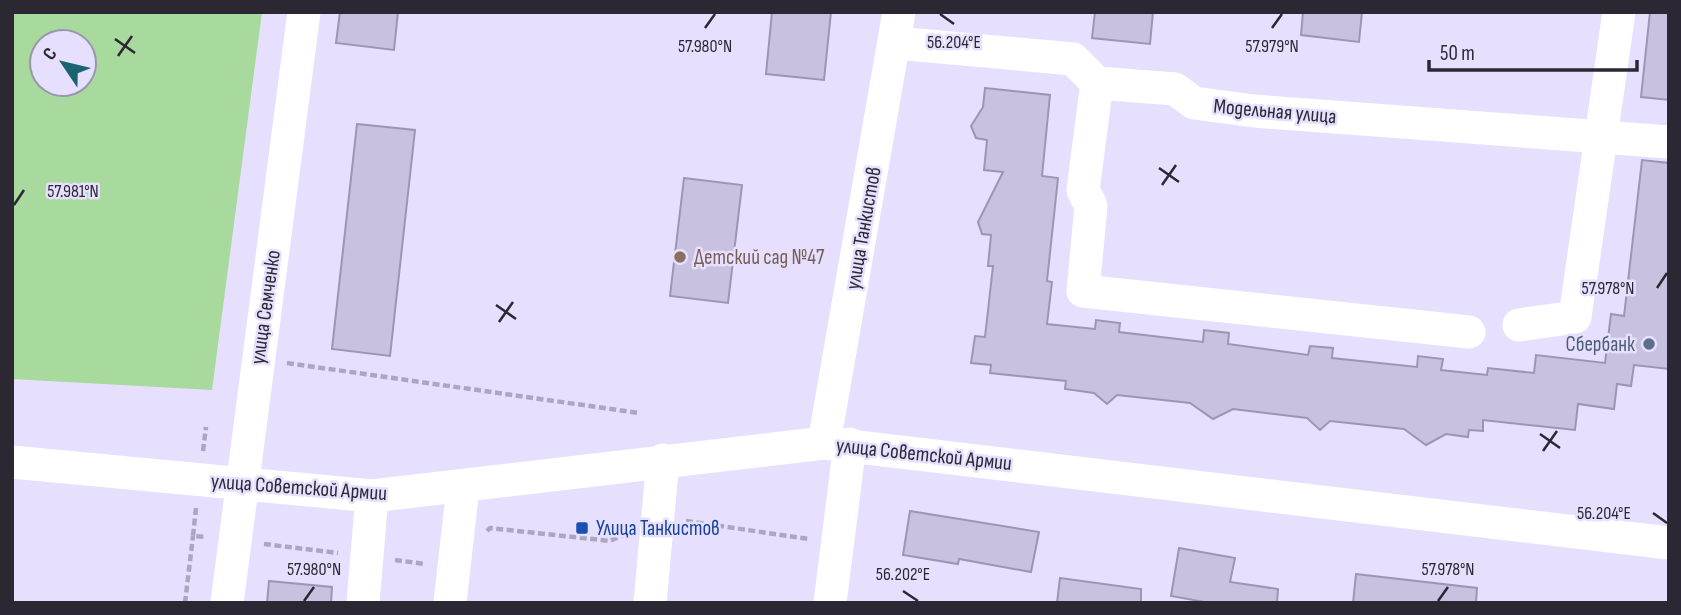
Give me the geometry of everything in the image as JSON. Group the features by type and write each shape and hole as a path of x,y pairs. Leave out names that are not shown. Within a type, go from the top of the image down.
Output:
{"street":[{"name":"улица Семченко","path":"227,603 240,484 304,12"},
{"path":"1519,326 1575,317 1619,12"},
{"path":"898,28 1073,59 1097,83 1083,190 1091,206 1083,291 1469,332"},
{"name":"улица Танкистов","path":"830,603 838,543 837,444 898,28"},
{"name":"Модельная улица","path":"1097,83 1175,89 1194,103 1254,111 1669,142"},
{"name":"улица Советской Армии","path":"12,462 372,496 463,487 663,460 837,444 1669,544"},
{"path":"650,603 663,460"},
{"path":"450,603 463,487"},
{"path":"363,603 372,496"}],"path":[{"path":"282,373 284,362 639,413"},
{"path":"262,543 453,568 490,528 610,541 659,517 838,543"},
{"path":"185,603 193,536"}],"green space":[{"path":"12,12 262,12 212,390 12,379"}],"building":[{"path":"340,12 398,12 394,50 336,43"},
{"path":"772,12 831,12 824,80 766,74"},
{"path":"1095,12 1153,12 1150,44 1092,38"},
{"path":"1303,12 1362,12 1359,42 1301,35"},
{"path":"1650,12 1669,12 1669,100 1641,97"},
{"path":"985,88 1050,95 1042,176 1058,178 1047,281 1052,282 1047,324 1095,329 1096,320 1120,323 1119,332 1203,342 1204,330 1229,333 1228,344 1308,355 1310,346 1333,348 1332,358 1417,367 1418,356 1443,359 1441,370 1487,375 1488,368 1534,373 1536,355 1605,363 1611,314 1624,316 1642,160 1669,163 1669,369 1634,365 1631,386 1617,384 1614,409 1578,404 1575,430 1483,420 1483,431 1469,430 1468,437 1446,434 1426,445 1404,429 1330,421 1320,430 1307,418 1233,409 1213,419 1190,403 1117,395 1107,404 1094,393 1065,389 1066,381 990,373 991,365 971,363 975,336 985,337 993,266 988,266 991,235 982,234 978,222 1003,172 984,170 987,140 976,138 971,126 983,107"},
{"path":"357,124 415,130 390,356 332,349"},
{"path":"684,178 742,185 728,303 670,296"},
{"path":"910,511 1039,532 1031,572 959,559 958,564 903,555"},
{"path":"1179,548 1235,558 1230,582 1278,589 1277,603 1210,603 1171,596"},
{"path":"1356,574 1477,588 1476,603 1353,603"},
{"path":"1060,578 1141,589 1141,603 1057,603"},
{"path":"269,581 332,587 331,603 267,603"}],"place":[{"name":"Детский сад №47","path":"680,257"},
{"name":"Сбербанк","path":"1649,344"},
{"name":"Улица Танкистов","path":"582,528"}]}
